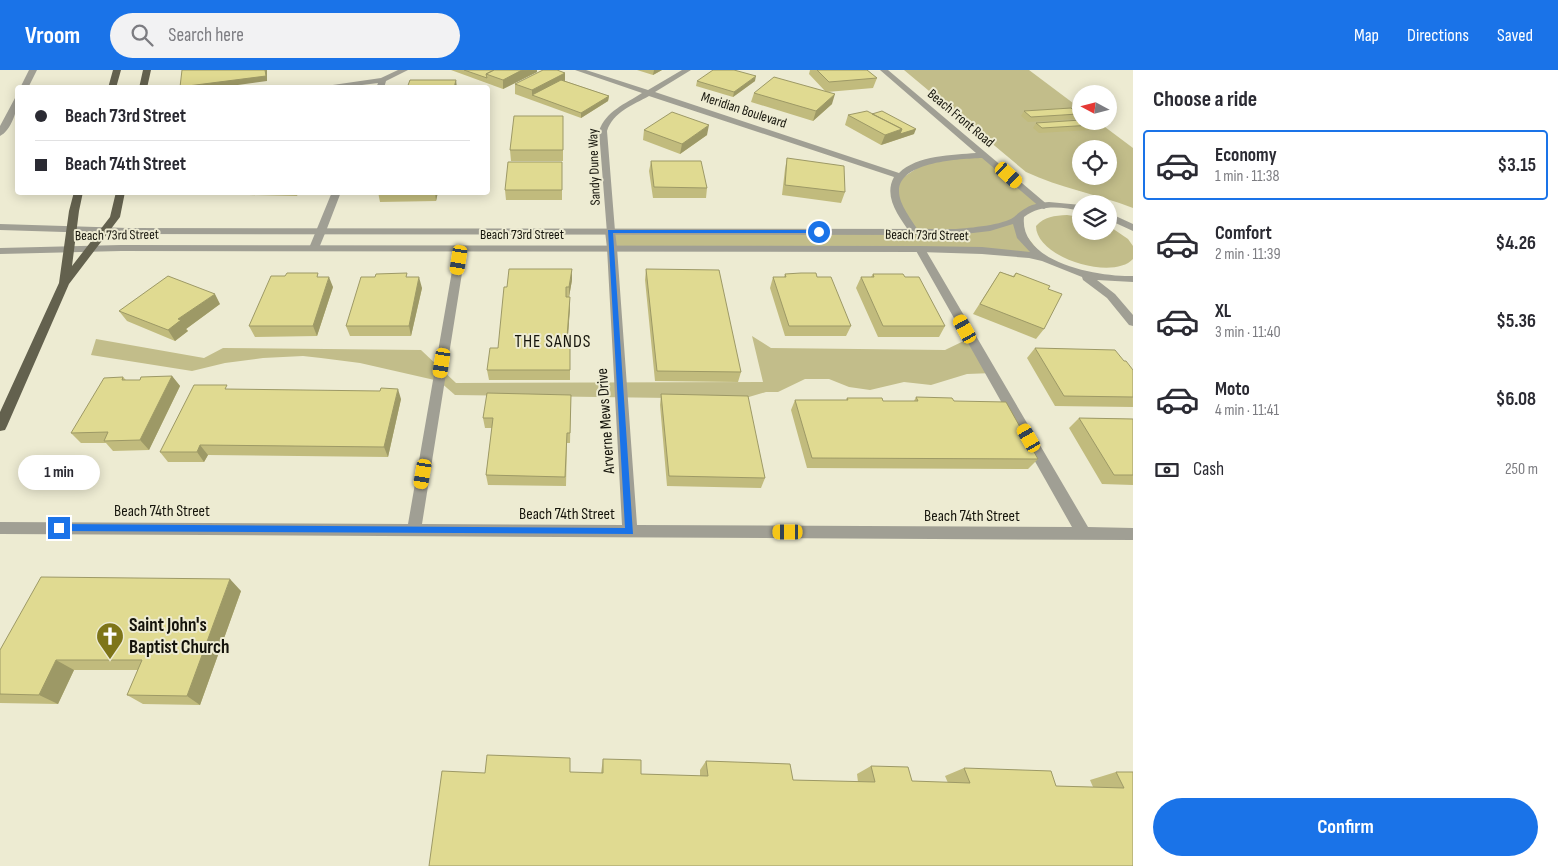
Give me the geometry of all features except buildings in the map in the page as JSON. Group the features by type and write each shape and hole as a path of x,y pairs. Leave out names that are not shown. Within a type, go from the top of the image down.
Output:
{"main road":[{"path":"113,85 117,70"},
{"path":"144,85 147,70"},
{"path":"64,283 74,211 78,195"},
{"path":"0,426 64,283 115,216 120,195"}],"street":[{"path":"25,85 32,70"},
{"path":"365,85 382,84 404,70"},
{"name":"Meridian Boulevard","path":"579,70 900,176"},
{"name":"Sandy Dune Way","path":"612,248 604,126 613,114 686,70"},
{"name":"Beach Front Road","path":"884,70 1044,206"},
{"path":"0,134 15,106"},
{"path":"914,232 895,192 896,182 900,176 910,169 925,163 984,154"},
{"path":"314,248 336,195"},
{"name":"Beach 73rd Street","path":"0,227 104,230 321,231 970,231 1018,219 1029,208 1065,205 1072,206"},
{"path":"1018,219 1017,224 1020,236 1044,258 1080,274 1111,296 1133,322"},
{"path":"1117,220 1133,228"},
{"name":"Beach 73rd Street","path":"0,251 314,248 920,249 1019,252 1044,258"},
{"path":"414,530 461,248"},
{"name":"Arverne Mews Drive","path":"612,248 630,531"},
{"path":"920,249 1084,534"},
{"path":"1080,274 1104,278 1133,279"},
{"name":"Beach 74th Street","path":"0,528 1133,534"}],"shaded area":[{"path":"904,70 1029,70 1072,102 1072,130 1109,130 1133,148 1133,208 1117,203 1117,195 1093,195 1026,172"},
{"path":"983,155 1044,206 1029,208 1017,224 1044,258 1019,252 612,248 610,231 913,232 899,204 896,182 925,163"},
{"path":"1072,216 1072,240 1117,240 1117,231 1128,239 1133,246 1133,259 1123,265 1109,268 1077,263 1061,256 1048,248 1039,238 1036,226 1046,218"},
{"path":"752,336 771,348 945,350 970,338 993,373 967,374 931,385 904,382 870,390 849,387 829,379 805,379 778,392 766,392 742,399 455,395 439,381 360,363 303,356 263,358 225,363 192,371 91,355 96,339 204,358 223,348 421,350 456,383 763,382"}],"place":[{"name":"Saint John's Baptist Church","path":"110,660"}],"district":[{"name":"THE SANDS","path":"553,341"}],"route":[{"path":"59,528 630,531 610,232 819,232"}]}
